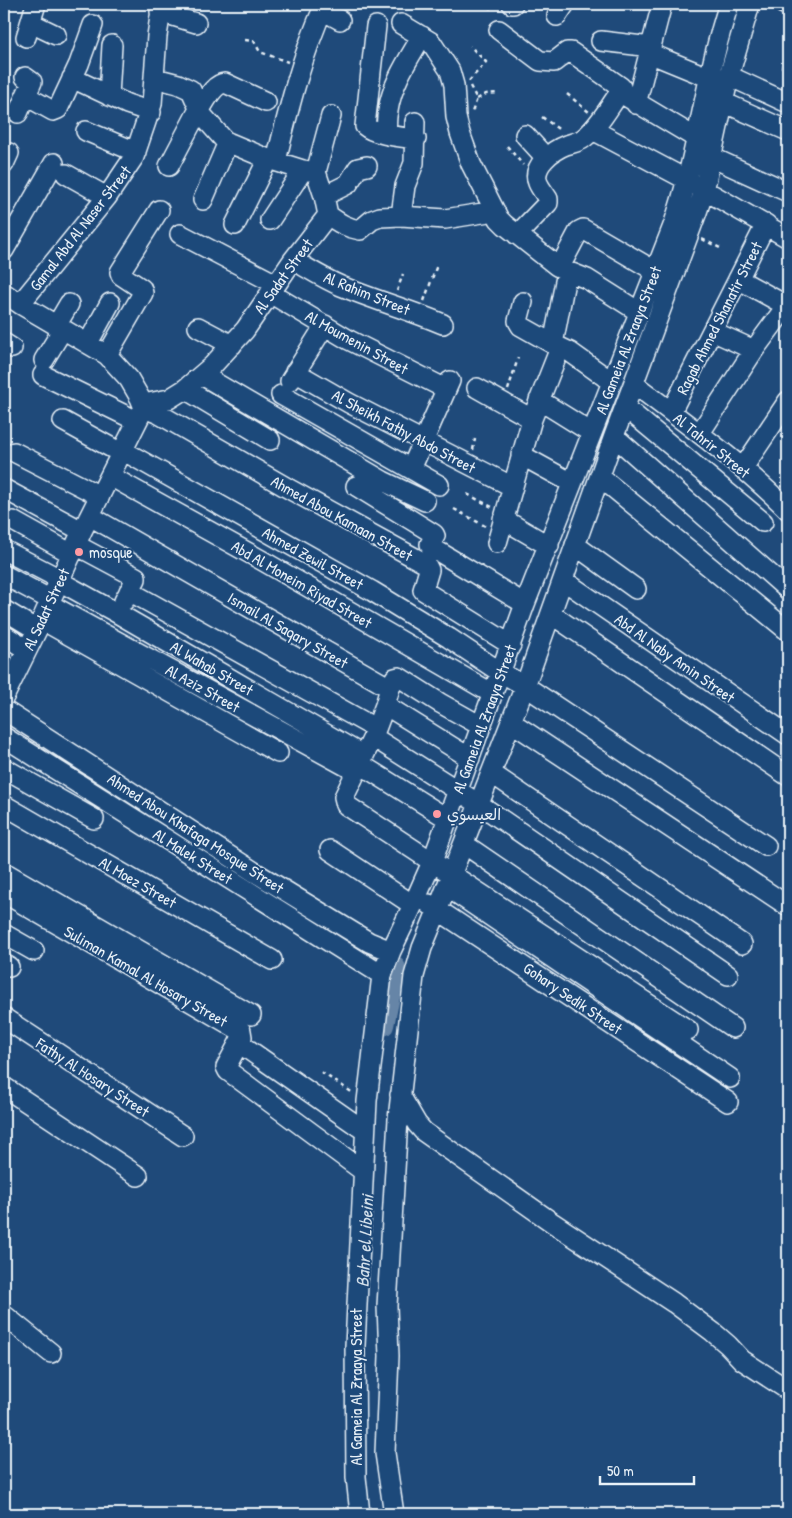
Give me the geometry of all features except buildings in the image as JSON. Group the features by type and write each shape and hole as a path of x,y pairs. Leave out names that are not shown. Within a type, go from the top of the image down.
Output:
{"street":[{"path":"36,4 29,30 56,35"},
{"name":"Al Gameia Al Zraaya Street","path":"394,1514 386,1466 384,1439 389,1356 387,1306 398,1119 414,976 422,948 525,686 704,190 723,102 719,77 729,4"},
{"name":"Al Gameia Al Zraaya Street","path":"360,1514 355,1463 355,1346 366,1101 382,975 394,944 432,862 525,604 673,226 687,180 696,138 750,4"},
{"path":"784,4 788,6"},
{"path":"630,99 650,50 659,5"},
{"path":"235,225 272,160 301,67 323,7 340,20"},
{"path":"161,8 196,23"},
{"name":"Gamal Abd Al Naser Street","path":"20,304 107,197 131,163 151,112 161,8"},
{"path":"401,24 436,41 453,78 456,117 471,164 504,225 562,268 586,279 639,312"},
{"path":"26,96 55,111 58,109 93,25"},
{"path":"376,26 364,124 368,129 386,134 415,131 414,163 405,186 401,216"},
{"path":"498,30 540,61 554,62 567,52 571,52 621,87 630,99"},
{"path":"386,134 392,93 400,73 436,41"},
{"path":"602,41 650,50 788,104"},
{"path":"109,96 112,45"},
{"path":"18,113 32,82 25,77"},
{"path":"72,78 109,96 151,112"},
{"path":"154,78 187,87 199,110 228,142 272,160 309,171 324,196 328,215 345,226 360,230 372,220 380,217 401,216 445,219 495,211"},
{"path":"169,166 199,110 219,84 222,83 266,102"},
{"path":"517,235 548,204 554,193 537,181 541,164 560,148 583,140 618,95 620,94 630,99 696,138"},
{"path":"723,102 788,130"},
{"path":"270,220 309,171 331,116"},
{"path":"596,125 788,238"},
{"path":"86,131 136,152"},
{"path":"525,135 546,158"},
{"path":"203,200 228,142"},
{"path":"711,157 788,192"},
{"path":"324,196 348,184 358,168 367,166"},
{"path":"4,250 59,168 107,197"},
{"path":"107,355 143,293 142,289 121,275 120,272 159,210"},
{"name":"Al Sadat Street","path":"4,697 141,412 185,389 232,345 328,215"},
{"name":"Ragab Ahmed Shanatir Street","path":"672,412 719,314 766,224"},
{"path":"549,546 501,527 532,419 557,346 562,263 579,231 583,229 655,271"},
{"name":"Al Moumenin Street","path":"180,234 273,289 325,325 373,353 448,385 423,441"},
{"name":"Al Rahim Street","path":"293,260 340,285 443,324"},
{"path":"700,433 754,350 787,305 738,279"},
{"path":"4,293 107,355 129,379 141,412"},
{"path":"523,302 518,321 519,324 570,352 612,382"},
{"path":"88,343 110,303"},
{"path":"69,304 43,367 141,412"},
{"path":"270,414 325,325"},
{"path":"198,327 232,345"},
{"path":"712,331 754,350"},
{"name":"Al Sheikh Fathy Abdo Street","path":"296,372 348,403 512,488"},
{"path":"202,375 384,481 425,501"},
{"name":"Al Tahrir Street","path":"634,384 700,433 785,501"},
{"path":"477,388 532,419"},
{"path":"185,389 270,440"},
{"path":"281,396 439,485"},
{"path":"539,400 592,433"},
{"path":"743,468 788,401"},
{"path":"626,408 762,522"},
{"name":"Ahmed Abou Kamaan Street","path":"141,412 159,414 291,490 426,564 429,570 424,591 511,645"},
{"name":"Ahmed Zewil Street","path":"63,421 121,451 372,591 525,686 766,846"},
{"path":"614,436 788,590"},
{"path":"411,469 423,441"},
{"path":"14,452 100,496"},
{"path":"521,455 572,483"},
{"name":"Abd Al Moneim Riyad Street","path":"110,476 263,561 493,694"},
{"path":"600,477 788,631"},
{"path":"356,486 434,534 431,546 525,604"},
{"path":"4,489 80,537 136,577 117,613"},
{"path":"13,521 80,537"},
{"name":"Ismail Al Saqary Street","path":"80,537 387,696 470,758"},
{"path":"576,545 636,589"},
{"name":"Al Wahab Street","path":"4,550 117,613 360,764"},
{"path":"4,575 45,614 278,753"},
{"name":"Abd Al Naby Amin Street","path":"563,580 788,735"},
{"path":"129,591 374,732 728,975"},
{"path":"4,610 45,614"},
{"name":"Al Aziz Street","path":"45,614 360,764 448,818"},
{"path":"551,614 788,776"},
{"path":"4,635 27,650"},
{"path":"481,726 399,677 394,678 374,732 344,797 346,805 432,862 449,881 730,1078"},
{"name":"Ahmed Abou Khafaga Mosque Street","path":"4,710 256,873 370,942 380,947 394,944 422,948"},
{"path":"511,722 788,906"},
{"name":"Al Malek Street","path":"4,737 382,975"},
{"path":"4,768 94,819"},
{"path":"491,773 742,944"},
{"name":"Al Moez Street","path":"4,805 272,960"},
{"path":"464,844 733,1028"},
{"name":"Gohary Sedik Street","path":"330,850 415,901 438,909 728,1102"},
{"path":"4,872 251,1015"},
{"path":"449,881 688,1030"},
{"name":"Suliman Kamal Al Hosary Street","path":"4,893 242,1031 242,1037 226,1069 363,1171"},
{"path":"4,934 34,951"},
{"name":"Fathy Al Hosary Street","path":"4,1018 183,1136"},
{"path":"238,1043 365,1131"},
{"path":"4,1087 138,1176"},
{"path":"400,1095 417,1124 424,1132 553,1223 674,1303 713,1332 742,1360 788,1390"},
{"path":"4,1315 51,1353"}],"path":[{"path":"489,9 494,4"},
{"path":"245,40 254,41 260,52 301,67"},
{"path":"470,46 486,62 468,81 477,100"},
{"path":"782,68 788,48"},
{"path":"458,124 470,114 477,100 486,94 498,93"},
{"path":"566,94 596,125"},
{"path":"542,117 575,143"},
{"path":"690,233 722,249"},
{"path":"420,314 437,265"},
{"path":"504,403 518,358"},
{"path":"467,494 501,527"},
{"path":"454,509 501,527"},
{"path":"321,1072 366,1101"}],"waterway":[{"path":"211,856 250,880"},
{"path":"362,949 382,961"},
{"name":"Bahr el Libeini","path":"383,1025 395,968"}],"place":[{"name":"mosque","path":"79,552"},
{"name":"العيسوي","path":"437,814"}]}
